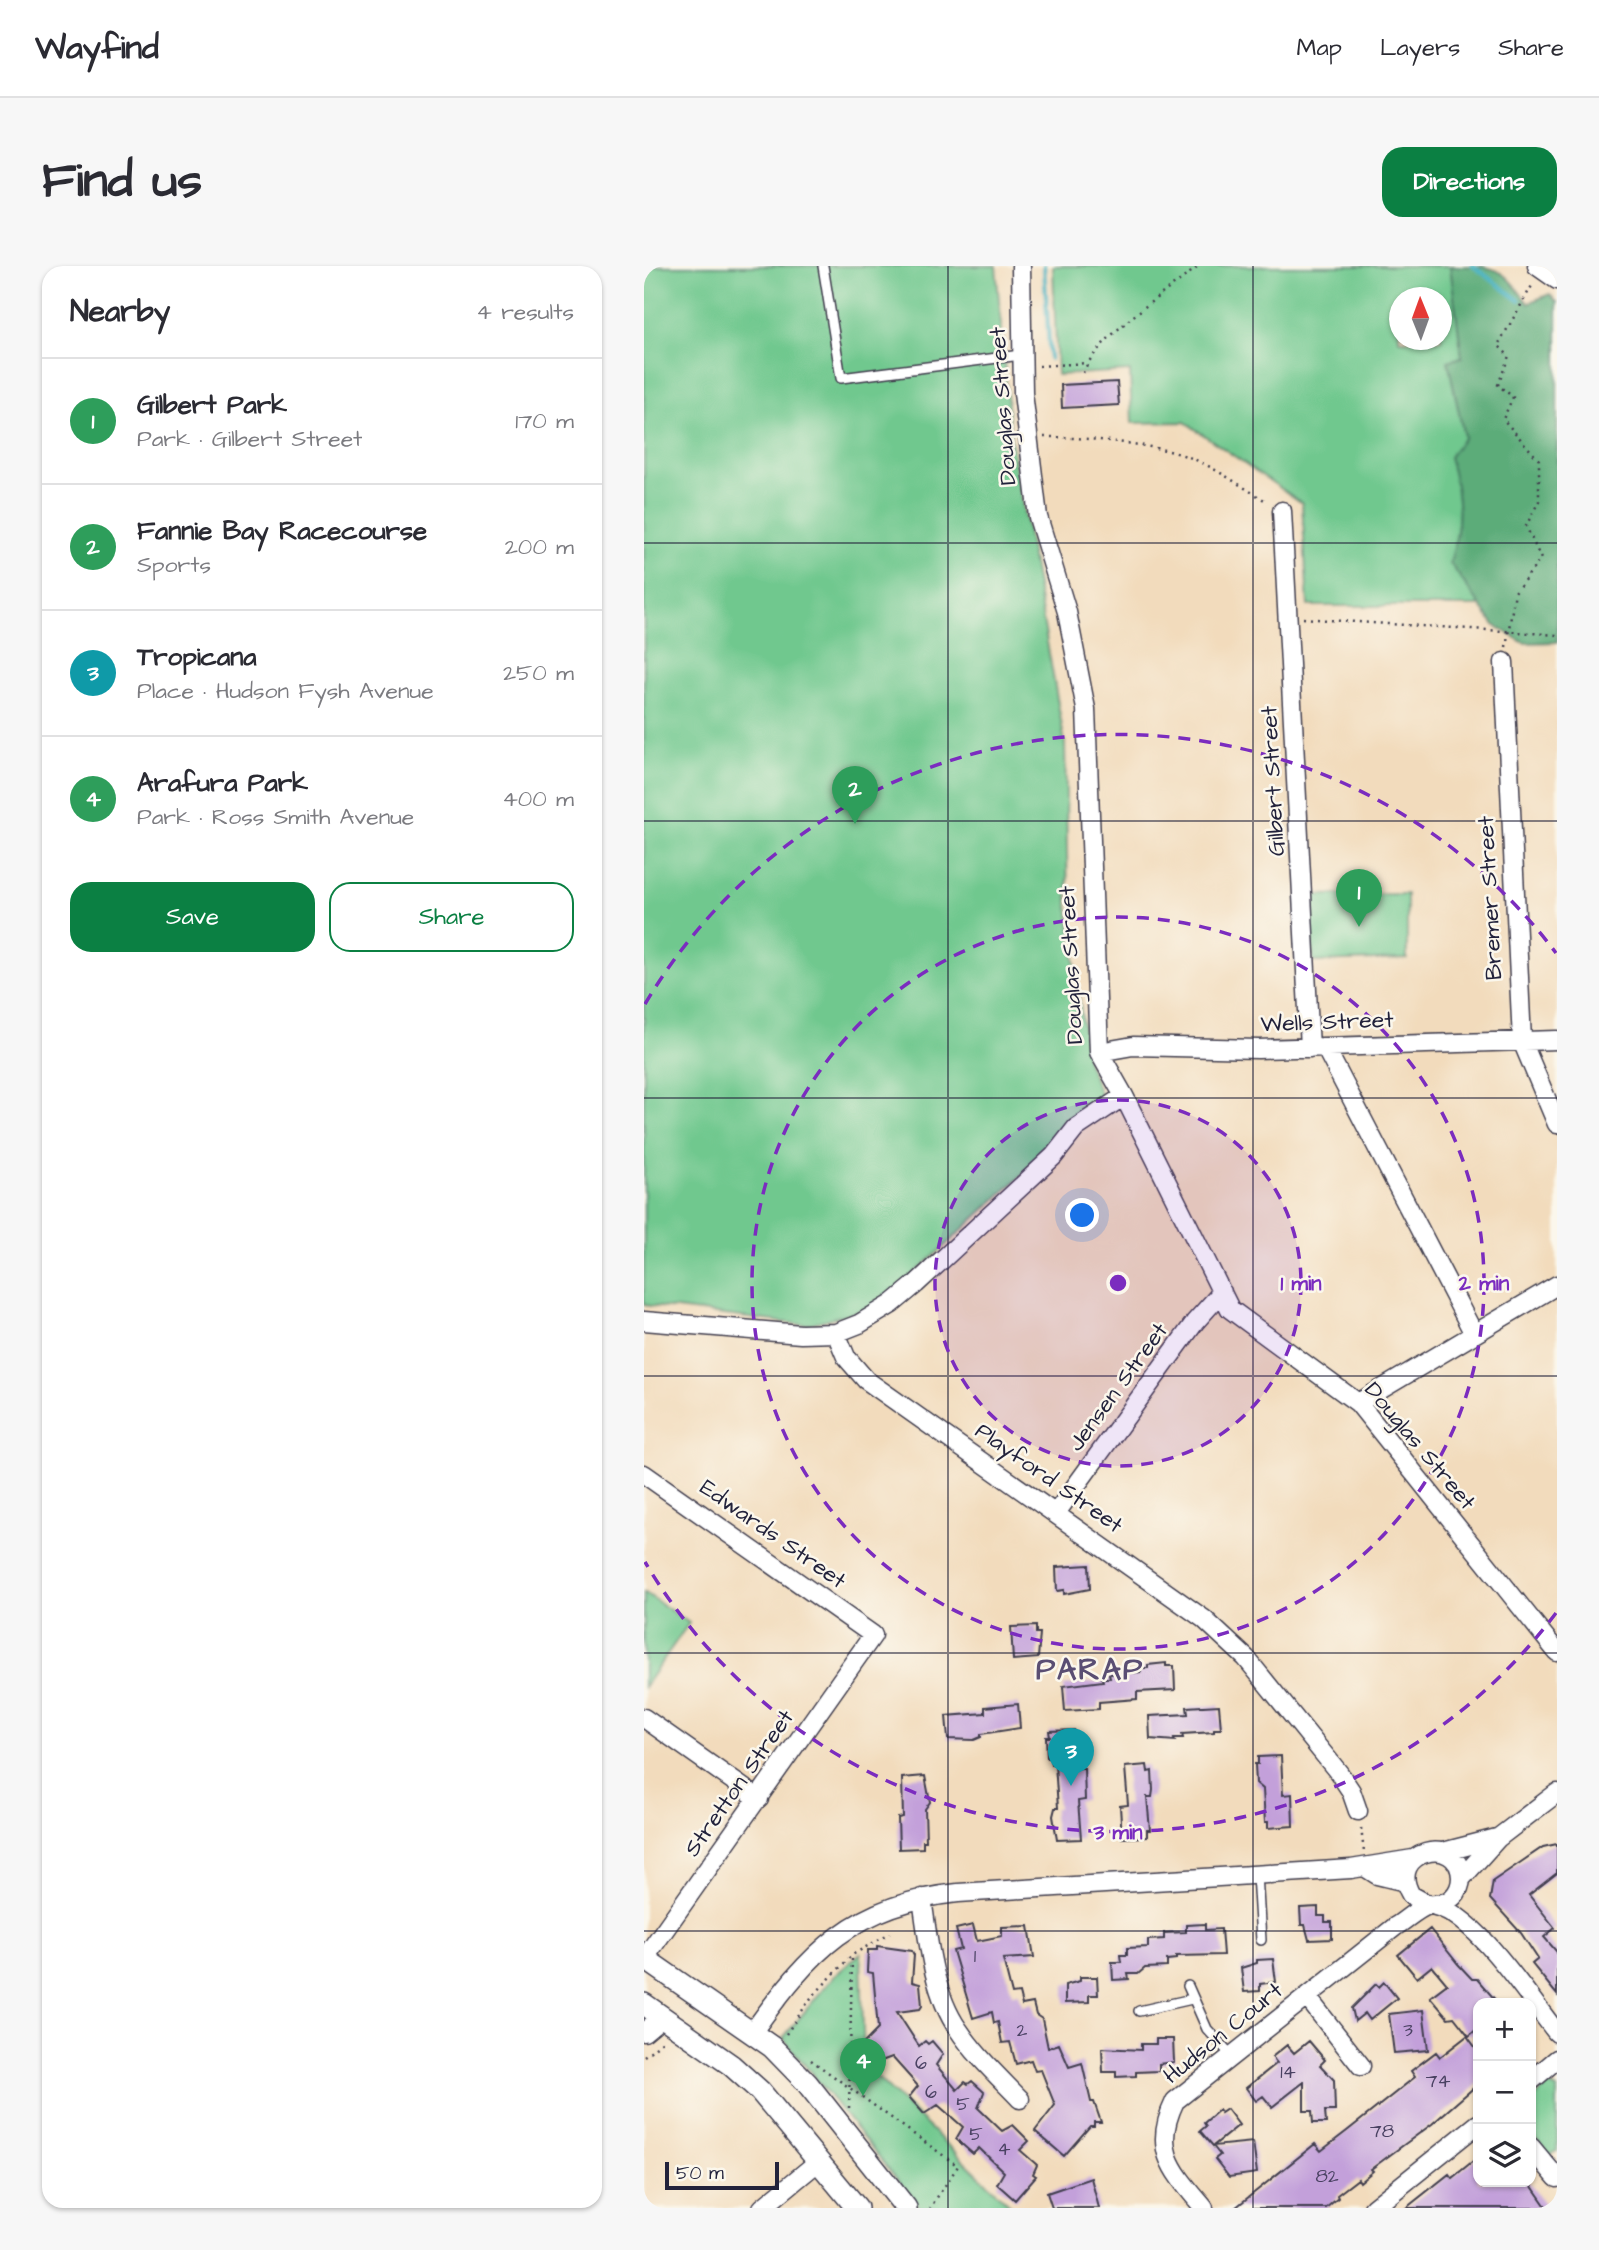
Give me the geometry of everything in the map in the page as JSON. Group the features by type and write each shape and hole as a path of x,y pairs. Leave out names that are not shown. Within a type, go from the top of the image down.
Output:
{"street":[{"name":"Douglas Street","path":"1019,266 1026,438 1038,516 1067,612 1086,709 1099,1052 1105,1068 1124,1096 1236,1316 1358,1404 1557,1652"},
{"path":"1540,267 1557,280"},
{"name":"Gilbert Street","path":"1282,511 1318,1047 1474,1334"},
{"name":"Bremer Street","path":"1504,662 1522,1041 1557,1124"},
{"name":"Wells Street","path":"1099,1052 1133,1046 1318,1047 1557,1040"},
{"path":"644,1321 773,1333 836,1333 859,1324 904,1295 1054,1156 1076,1128 1124,1096"},
{"path":"1358,1404 1557,1285"},
{"name":"Jensen Street","path":"1056,1513 1195,1322 1222,1292"},
{"name":"Playford Street","path":"836,1333 846,1357 866,1380 1172,1593 1246,1658 1339,1773 1352,1791 1358,1811"},
{"name":"Edwards Street","path":"644,1474 873,1635"},
{"name":"Stretton Street","path":"644,1959 873,1635"},
{"path":"644,1718 759,1798"},
{"path":"1432,1905 1452,1898 1460,1883 1498,1838 1557,1793"},
{"path":"731,2065 797,1973 834,1936 876,1912 922,1898 1367,1868 1413,1859 1430,1851 1443,1852 1498,1838"},
{"path":"1443,1852 1456,1863 1471,1926"},
{"path":"1396,1926 1407,1886 1407,1869 1413,1859"},
{"path":"1367,1868 1377,1875 1407,1886 1419,1902 1448,1909 1471,1926 1557,2034 1553,2049 1557,2058 1536,2077"},
{"path":"922,1898 938,1982 950,2016 966,2041 1020,2099"},
{"name":"Hudson Court","path":"1203,2208 1170,2163 1165,2151 1166,2119 1175,2101 1396,1926 1432,1905"},
{"path":"644,1959 752,2033 790,2065 906,2208"},
{"path":"644,2032 691,1991"},
{"path":"1307,1997 1361,2066"},
{"path":"644,2004 731,2065 760,2091 857,2208"},
{"path":"1378,2207 1477,2124"},
{"path":"762,2208 819,2161 852,2140"},
{"path":"1536,2153 1557,2178"}],"lane":[{"path":"823,266 841,378 1021,355"},
{"path":"1257,1874 1261,1940"},
{"path":"1188,1986 1206,2029 1232,2056"},
{"path":"1139,2011 1192,1999"}],"path":[{"path":"1083,373 1087,363 1105,342 1199,266"},
{"path":"1504,662 1515,592 1541,559 1526,526 1539,501 1539,460 1503,419 1513,397 1498,385 1509,356 1498,345 1540,267"},
{"path":"1056,364 1087,363"},
{"path":"1026,438 1080,437 1178,454 1197,460 1282,511"},
{"path":"1289,619 1557,635"},
{"path":"1358,1811 1367,1868"},
{"path":"783,2038 811,1998 852,1955 890,1933"},
{"path":"849,2118 852,1955"},
{"path":"644,2056 664,2040"},
{"path":"802,2053 958,2166 930,2208"}],"green space":[{"path":"644,266 996,266 1011,440 1065,743 1068,904 1087,1061 1103,1101 879,1306 805,1325 644,1305"},
{"path":"1053,266 1458,266 1481,606 1308,606 1302,503 1185,422 1132,423 1130,371 1057,375"},
{"path":"1450,266 1489,268 1504,275 1528,303 1550,294 1557,302 1557,642 1524,643 1494,625 1450,563 1457,535 1458,510 1449,457 1464,437 1448,361 1462,357"},
{"path":"1407,894 1407,959 1313,962 1311,895"},
{"path":"644,1592 689,1623 644,1687"},
{"path":"861,1953 864,2065 1010,2205 1006,2208 920,2208 783,2038 833,1977"},
{"path":"1549,2085 1557,2089 1557,2151 1549,2156 1536,2139 1536,2096"}],"building":[{"path":"1117,382 1119,405 1062,408 1061,385"},
{"path":"1089,1565 1090,1589 1064,1594 1064,1590 1057,1591 1056,1567"},
{"path":"1036,1626 1036,1633 1040,1633 1038,1658 1013,1660 1011,1627"},
{"path":"1166,1663 1166,1666 1174,1666 1175,1690 1137,1692 1137,1699 1099,1702 1099,1709 1065,1711 1063,1686 1103,1681 1102,1678 1110,1678 1109,1674 1141,1672 1140,1668 1148,1668 1148,1665"},
{"path":"1018,1704 1020,1728 981,1734 981,1737 974,1740 948,1739 946,1716 985,1713 985,1707"},
{"path":"1219,1705 1221,1729 1182,1734 1183,1738 1174,1738 1175,1741 1150,1739 1149,1716 1188,1714 1187,1707"},
{"path":"1074,1730 1077,1768 1084,1768 1085,1800 1078,1801 1081,1839 1057,1840 1053,1816 1055,1808 1058,1808 1055,1764 1051,1764 1050,1758 1047,1758 1046,1737 1050,1737 1049,1731"},
{"path":"1281,1756 1283,1795 1292,1794 1293,1826 1268,1828 1268,1822 1265,1822 1263,1789 1256,1783 1255,1764 1258,1764 1258,1757"},
{"path":"1147,1765 1148,1772 1152,1771 1153,1790 1152,1797 1147,1797 1150,1830 1147,1830 1147,1837 1122,1838 1120,1806 1128,1805 1125,1767"},
{"path":"925,1776 930,1802 925,1809 926,1841 923,1841 923,1848 899,1849 898,1818 903,1817 902,1778"},
{"path":"1557,1844 1557,1873 1529,1895 1555,1928 1544,1937 1557,1952 1557,1995 1532,1964 1538,1959 1521,1933 1490,1899 1493,1881 1543,1847"},
{"path":"1318,1907 1318,1916 1325,1916 1325,1922 1332,1922 1332,1939 1309,1940 1305,1925 1301,1925 1300,1908"},
{"path":"1205,1924 1205,1930 1221,1929 1223,1955 1176,1956 1176,1959 1167,1960 1167,1967 1145,1968 1138,1974 1128,1974 1129,1979 1113,1980 1112,1962 1121,1962 1120,1955 1127,1955 1127,1948 1148,1947 1148,1940 1164,1939 1164,1933 1186,1932 1186,1925"},
{"path":"973,1925 977,1941 1002,1936 1002,1927 1029,1926 1034,1957 1003,1959 1012,1994 1019,1993 1022,2005 1033,2003 1036,2015 1042,2019 1048,2048 1059,2044 1069,2067 1082,2063 1091,2102 1094,2102 1101,2122 1094,2122 1094,2126 1090,2126 1064,2156 1035,2131 1055,2105 1041,2070 1035,2071 1031,2060 1016,2064 1010,2042 1002,2043 998,2022 994,2023 992,2012 973,2018 953,1951 961,1949 956,1929"},
{"path":"1430,1929 1458,1964 1472,1979 1477,1979 1494,1998 1473,1998 1473,2032 1469,2036 1454,2017 1448,2018 1430,1997 1447,1984 1432,1966 1417,1978 1398,1955"},
{"path":"877,1946 912,1951 914,1955 912,1982 920,1984 922,2006 920,2009 897,2012 919,2046 925,2041 928,2044 932,2041 943,2054 936,2065 957,2090 965,2082 968,2084 972,2081 984,2092 978,2108 1002,2131 1013,2125 1029,2141 1020,2150 1037,2165 1033,2174 1036,2176 1015,2200 997,2184 1004,2172 979,2148 973,2154 956,2139 963,2127 938,2105 924,2114 909,2097 918,2086 892,2057 876,2063 863,2044 878,2029 873,1973 867,1972 868,1950 877,1950"},
{"path":"1273,1959 1276,1982 1260,1984 1260,1991 1244,1992 1241,1968 1257,1963 1257,1960"},
{"path":"1080,1977 1097,1977 1098,1995 1089,1995 1089,2002 1065,2003 1065,1985 1080,1981"},
{"path":"1384,1982 1397,1998 1370,2020 1365,2013 1355,2021 1352,2008 1376,1984 1379,1987"},
{"path":"1423,2010 1428,2050 1394,2053 1389,2014"},
{"path":"1467,2036 1473,2044 1473,2088 1432,2124 1371,2169 1373,2171 1360,2182 1358,2179 1337,2195 1338,2198 1326,2208 1235,2208 1315,2144 1321,2151 1347,2131 1415,2077 1411,2071 1436,2052 1440,2057"},
{"path":"1156,2039 1173,2039 1174,2062 1159,2064 1159,2071 1136,2072 1136,2076 1116,2077 1116,2072 1103,2072 1102,2048 1141,2050 1141,2044 1156,2044"},
{"path":"1309,2041 1325,2060 1320,2065 1334,2080 1335,2111 1325,2111 1326,2123 1313,2123 1312,2111 1304,2111 1304,2082 1272,2107 1263,2096 1256,2101 1246,2088 1277,2063 1272,2057 1287,2045 1294,2053"},
{"path":"1227,2109 1239,2125 1213,2146 1200,2131 1206,2126 1204,2123 1219,2110 1221,2113"},
{"path":"1253,2142 1257,2173 1229,2177 1215,2159 1220,2155 1213,2146"},
{"path":"1473,2161 1473,2187 1532,2187 1547,2208 1406,2208 1449,2174 1452,2178"},
{"path":"1091,2178 1099,2208 1052,2208 1047,2193"}],"waterway":[{"path":"1044,266 1050,359"},
{"path":"1473,266 1519,300"}],"place":[{"name":"Fannie Bay Racecourse","path":"855,824"},
{"name":"Gilbert Park","path":"1359,927"},
{"name":"Tropicana","path":"1071,1786"},
{"name":"Arafura Park","path":"863,2096"}],"district":[{"name":"PARAP","path":"1090,1670"}]}
